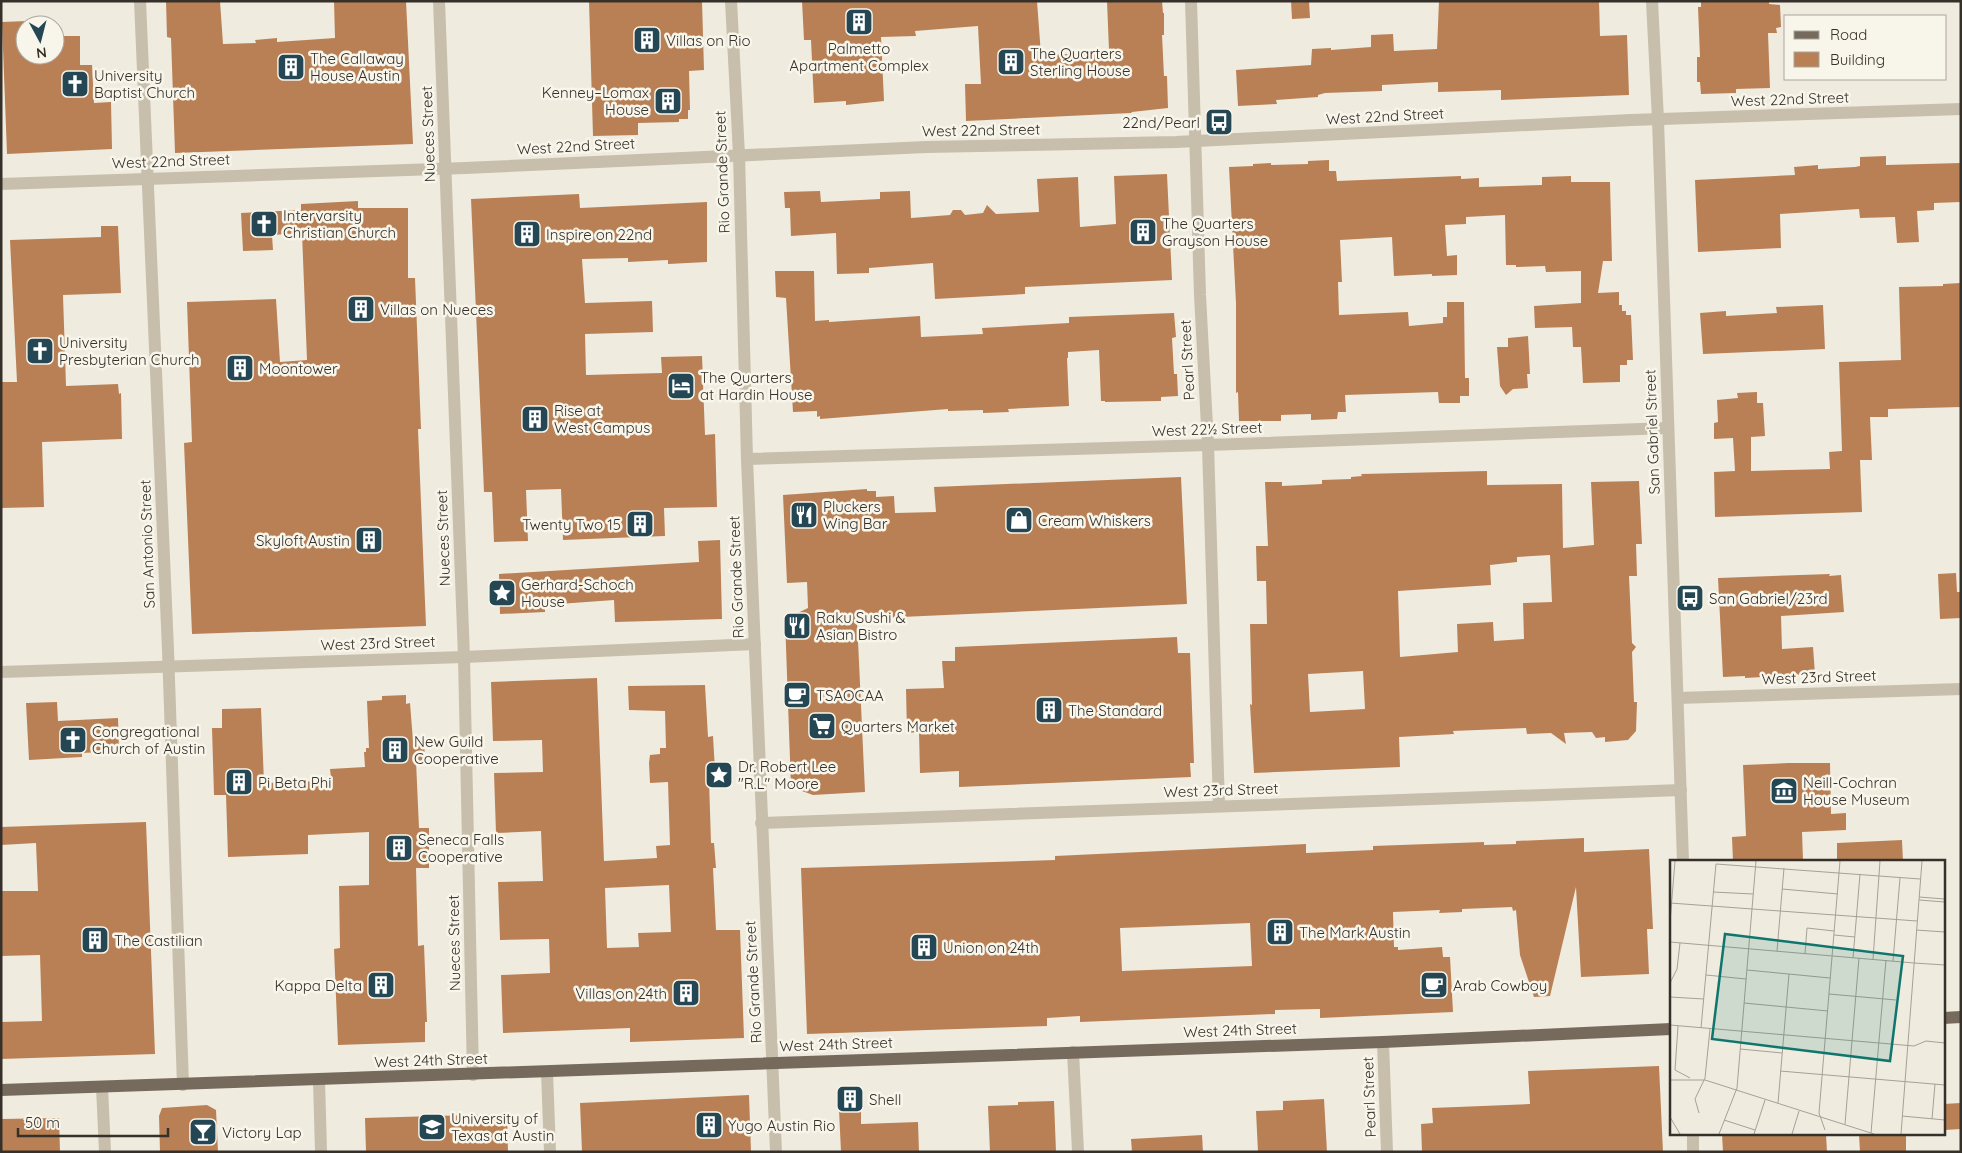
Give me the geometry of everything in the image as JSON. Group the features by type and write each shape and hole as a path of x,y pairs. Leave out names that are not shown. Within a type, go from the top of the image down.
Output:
{"main road":[{"path":"1944,1018 1961,1017"},
{"name":"West 24th Street","path":"1,1090 1383,1042 1670,1029"}],"street":[{"name":"San Antonio Street","path":"140,1 168,666 183,1085"},
{"name":"Nueces Street","path":"439,1 464,657 473,1074"},
{"name":"Rio Grande Street","path":"731,1 739,155 747,459 776,1152"},
{"name":"Pearl Street","path":"1191,1 1200,295 1208,445 1219,806"},
{"name":"San Gabriel Street","path":"1652,1 1658,120 1683,860"},
{"name":"West 22nd Street","path":"1,184 446,168 926,147 1196,141 1658,120 1961,109"},
{"name":"West 22½ Street","path":"747,459 1208,445 1668,428"},
{"name":"West 23rd Street","path":"1,672 464,657 755,644"},
{"name":"West 23rd Street","path":"1678,698 1961,689"},
{"name":"West 23rd Street","path":"762,823 1681,790"},
{"name":"Pearl Street","path":"1383,1042 1387,1152"},
{"path":"1073,1052 1078,1152"},
{"path":"547,1072 550,1152"},
{"path":"319,1080 321,1152"},
{"path":"102,1087 105,1152"},
{"path":"1692,1136 1693,1152"}],"building":[{"name":"The Callaway House Austin","path":"166,1 220,1 223,44 256,43 255,40 277,38 277,42 335,38 334,1 406,1 413,144 175,153 171,38 167,37"},
{"name":"Villas on Rio","path":"589,1 702,1 704,70 689,71 690,110 688,110 688,119 679,119 679,122 638,123 638,135 593,136"},
{"path":"802,1 1037,1 1041,55 1104,53 1104,50 1109,50 1107,1 1162,1 1164,13 1164,35 1162,35 1164,76 1167,76 1168,108 1131,113 966,121 965,84 981,84 978,26 915,31 916,36 881,37 884,101 846,105 846,101 814,103 811,40 804,40"},
{"path":"1291,1 1309,1 1310,18 1292,19"},
{"path":"1439,1 1599,1 1600,36 1627,35 1629,95 1501,100 1501,90 1438,92 1438,82 1382,85 1382,91 1325,93 1318,95 1318,97 1276,100 1277,104 1238,106 1236,70 1311,65 1312,49 1331,48 1331,50 1371,47 1371,35 1393,34 1394,51 1437,49"},
{"path":"1701,1 1769,1 1769,4 1780,5 1781,27 1776,28 1777,33 1768,33 1770,88 1736,89 1736,93 1701,94 1700,82 1697,82 1697,57 1700,57 1698,7 1701,7"},
{"name":"University Baptist Church","path":"15,21 15,65 65,65 65,36 80,36 80,65 92,65 94,103 111,102 112,149 7,154 2,22"},
{"path":"1886,156 1886,165 1961,163 1961,202 1934,203 1934,210 1917,211 1919,242 1897,243 1895,217 1860,218 1859,209 1780,214 1781,248 1698,252 1695,180 1795,175 1794,167 1818,165 1818,169 1855,167 1860,166 1860,157"},
{"path":"1329,160 1329,171 1336,171 1337,181 1461,176 1461,179 1479,178 1479,187 1542,185 1542,177 1571,176 1571,182 1610,182 1612,261 1603,261 1598,293 1619,292 1619,305 1622,305 1622,311 1626,311 1626,315 1631,315 1633,360 1627,360 1627,365 1620,365 1620,382 1583,383 1581,347 1573,347 1572,327 1535,328 1534,306 1581,303 1581,271 1546,272 1545,266 1516,267 1516,265 1506,265 1505,215 1466,217 1466,224 1445,225 1447,256 1457,255 1457,275 1394,276 1392,237 1340,240 1342,282 1338,282 1339,315 1408,312 1409,326 1443,323 1443,317 1447,317 1447,302 1464,302 1465,378 1469,378 1469,396 1460,396 1460,403 1439,403 1438,392 1345,395 1346,412 1338,412 1337,419 1311,420 1311,414 1281,415 1281,421 1239,421 1238,392 1236,393 1236,303 1229,167 1271,163 1271,165 1308,164 1308,161"},
{"path":"1167,174 1172,280 1025,287 1025,294 935,299 933,263 869,268 869,273 837,274 836,233 791,236 790,208 785,208 784,192 820,191 821,202 880,199 880,192 910,191 911,218 950,215 953,210 961,210 965,215 983,213 987,205 996,214 1039,212 1037,179 1078,177 1080,227 1116,224 1114,176"},
{"path":"579,194 580,208 707,202 707,262 668,264 668,260 628,262 628,258 582,259 585,303 652,301 653,332 585,334 586,375 662,373 661,357 702,356 705,435 715,434 717,507 664,508 665,536 563,540 561,489 526,490 528,541 494,542 492,492 484,492 471,199"},
{"path":"358,201 358,208 408,208 408,278 415,278 421,429 418,429 426,626 192,634 184,443 192,442 187,302 276,299 280,362 307,360 302,233 272,235 273,250 243,251 241,213 301,210 301,204"},
{"name":"University Presbyterian Church","path":"101,226 118,226 121,293 63,295 66,386 118,384 119,394 121,393 122,439 42,442 44,507 1,508 1,382 17,382 10,240 101,237"},
{"path":"775,271 814,271 815,321 829,320 829,322 920,316 921,337 983,334 982,328 1069,323 1069,317 1174,313 1176,337 1172,338 1174,374 1177,374 1178,396 1161,397 1161,401 1101,401 1099,350 1068,352 1069,406 1008,409 1009,412 983,413 983,410 948,411 948,409 820,419 820,416 817,417 817,411 793,412 786,298 776,297"},
{"path":"1961,283 1961,407 1888,409 1888,417 1870,417 1872,460 1860,460 1862,512 1715,517 1714,472 1735,471 1733,438 1714,439 1714,423 1718,422 1717,400 1738,398 1737,393 1757,392 1757,403 1763,403 1765,436 1751,437 1751,471 1830,469 1829,452 1842,451 1839,362 1901,360 1899,287 1943,286 1943,284"},
{"path":"1823,305 1825,349 1703,354 1700,313 1726,311 1726,316 1777,313 1776,307"},
{"path":"1528,336 1530,374 1527,374 1528,388 1513,389 1506,395 1500,386 1497,347 1508,347 1508,338"},
{"path":"1487,471 1487,485 1562,484 1563,548 1594,545 1591,482 1639,481 1642,544 1636,544 1637,576 1629,576 1632,643 1636,647 1632,652 1634,702 1637,702 1636,731 1628,740 1605,742 1605,737 1596,738 1592,732 1564,733 1566,744 1551,733 1527,734 1526,728 1453,731 1454,734 1399,737 1400,767 1254,773 1250,704 1252,705 1250,624 1267,624 1266,581 1257,581 1256,546 1268,546 1265,482 1282,482 1282,486 1322,484 1322,480 1351,479 1351,477 1362,476 1361,474","holes":["1550,555 1552,602 1523,603 1524,639 1494,641 1493,622 1457,624 1458,652 1400,657 1398,591 1491,585 1490,565 1517,562 1517,557","1363,671 1365,709 1310,712 1308,674"]},
{"path":"1181,477 1187,604 857,619 865,792 813,795 791,787 785,619 808,608 807,582 787,583 783,495 867,489 867,491 876,491 876,497 894,496 895,513 936,512 934,487"},
{"path":"720,540 722,619 615,622 614,600 545,605 545,612 500,614 499,574 699,562 698,541"},
{"path":"1956,573 1957,592 1961,592 1961,618 1940,619 1938,574"},
{"path":"1830,574 1829,576 1841,575 1844,612 1781,616 1782,649 1813,647 1815,674 1745,678 1745,676 1723,677 1718,578"},
{"name":"The Standard","path":"1177,637 1178,653 1190,653 1194,763 1190,763 1191,777 959,787 959,771 920,773 919,732 907,733 906,689 944,688 942,661 955,661 955,647"},
{"path":"597,678 604,861 657,858 656,846 670,845 668,782 650,783 649,763 650,755 660,754 660,748 666,748 665,711 629,710 628,686 705,685 708,737 713,736 715,770 710,770 709,780 711,843 714,843 716,868 713,868 716,930 740,930 744,1038 630,1042 630,1028 503,1033 501,975 550,973 549,939 500,940 498,882 543,881 541,831 496,833 494,773 543,772 542,740 493,741 491,682","holes":["669,885 671,932 638,933 639,947 607,948 605,888"]},
{"path":"406,695 406,704 410,703 413,741 424,740 425,761 416,761 419,828 429,828 429,868 416,868 418,946 424,945 427,1022 425,1022 425,1042 338,1045 334,949 340,948 339,886 369,885 369,832 308,835 308,854 228,857 226,795 214,795 212,728 222,728 222,709 261,708 264,783 326,781 326,778 331,778 330,769 365,767 364,752 366,752 366,748 369,748 367,701 382,700 382,696"},
{"name":"Congregational Church of Austin","path":"57,702 58,721 118,718 119,751 82,753 82,757 29,760 26,703"},
{"path":"1830,763 1831,814 1846,813 1846,830 1802,832 1803,860 1733,860 1732,837 1746,836 1743,765"},
{"name":"The Castilian","path":"146,822 155,1054 1,1059 1,1022 42,1021 40,955 1,956 1,891 38,891 36,843 1,845 1,827"},
{"path":"1584,838 1584,852 1649,849 1653,929 1647,929 1649,974 1581,977 1576,887 1550,996 1534,997 1520,955 1516,910 1513,911 1512,907 1462,909 1462,912 1439,913 1440,910 1393,912 1394,947 1398,947 1398,950 1442,947 1443,957 1450,957 1453,1012 1320,1018 1320,1009 1275,1010 1275,1014 1080,1022 1080,1016 1047,1018 1047,1026 807,1034 801,868 1055,860 1055,856 1306,844 1306,853 1373,850 1373,846 1484,842 1484,845 1516,844 1516,841","holes":["1250,923 1252,966 1122,971 1120,928"]},
{"path":"1902,840 1903,860 1837,860 1837,843"},
{"path":"1659,1066 1663,1152 1422,1152 1421,1124 1433,1123 1432,1108 1530,1104 1528,1071"},
{"path":"838,1088 861,1088 861,1124 918,1122 919,1152 841,1152"},
{"path":"749,1095 751,1152 582,1152 580,1103"},
{"path":"1324,1099 1327,1152 1258,1152 1256,1111 1283,1110 1283,1101"},
{"path":"1054,1101 1056,1152 990,1152 988,1106 1018,1105 1018,1102"},
{"path":"1961,1103 1961,1129 1944,1130 1944,1104"},
{"path":"207,1105 216,1110 218,1152 160,1152 159,1116 162,1108"},
{"path":"507,1114 508,1152 366,1152 365,1118"},
{"path":"59,1118 60,1152 1,1152 1,1119"},
{"path":"1202,1135 1203,1152 1132,1152 1131,1139"},
{"path":"1722,1136 1826,1136 1827,1152 1723,1152"},
{"path":"1859,1136 1906,1136 1906,1152 1860,1152"}],"place":[{"name":"Palmetto Apartment Complex","path":"859,22"},
{"name":"Villas on Rio","path":"647,40"},
{"name":"The Quarters Sterling House","path":"1011,62"},
{"name":"The Callaway House Austin","path":"291,67"},
{"name":"University Baptist Church","path":"75,84"},
{"name":"Kenney–Lomax House","path":"668,101"},
{"name":"22nd/Pearl","path":"1219,122"},
{"name":"Intervarsity Christian Church","path":"264,224"},
{"name":"The Quarters Grayson House","path":"1143,232"},
{"name":"Inspire on 22nd","path":"527,234"},
{"name":"Villas on Nueces","path":"361,309"},
{"name":"University Presbyterian Church","path":"40,351"},
{"name":"Moontower","path":"240,368"},
{"name":"The Quarters at Hardin House","path":"681,386"},
{"name":"Rise at West Campus","path":"535,419"},
{"name":"Pluckers Wing Bar","path":"804,515"},
{"name":"Cream Whiskers","path":"1019,520"},
{"name":"Twenty Two 15","path":"640,524"},
{"name":"Skyloft Austin","path":"369,540"},
{"name":"Gerhard-Schoch House","path":"502,593"},
{"name":"San Gabriel/23rd","path":"1690,598"},
{"name":"Raku Sushi & Asian Bistro","path":"797,626"},
{"name":"TSAOCAA","path":"797,695"},
{"name":"The Standard","path":"1049,710"},
{"name":"Quarters Market","path":"822,726"},
{"name":"Congregational Church of Austin","path":"73,740"},
{"name":"New Guild Cooperative","path":"395,750"},
{"name":"Dr. Robert Lee \"R.L\" Moore","path":"719,775"},
{"name":"Pi Beta Phi","path":"239,782"},
{"name":"Neill-Cochran House Museum","path":"1784,791"},
{"name":"Seneca Falls Cooperative","path":"399,848"},
{"name":"The Mark Austin","path":"1280,932"},
{"name":"The Castilian","path":"95,940"},
{"name":"Union on 24th","path":"924,947"},
{"name":"Kappa Delta","path":"381,985"},
{"name":"Arab Cowboy","path":"1434,985"},
{"name":"Villas on 24th","path":"686,993"},
{"name":"Shell","path":"850,1099"},
{"name":"Yugo Austin Rio","path":"709,1125"},
{"name":"University of Texas at Austin","path":"432,1127"},
{"name":"Victory Lap","path":"203,1132"}]}
